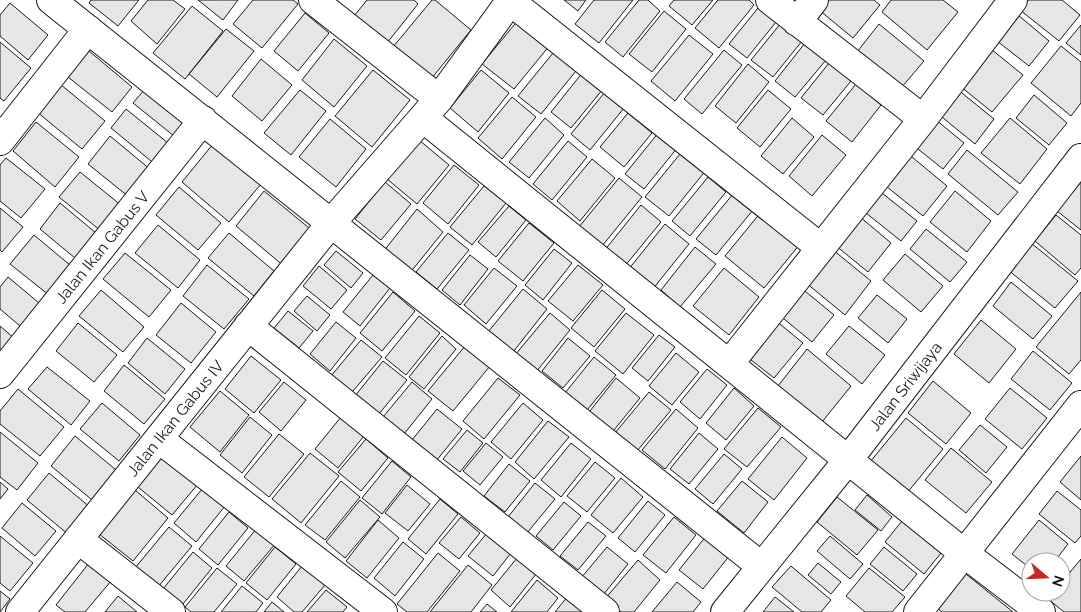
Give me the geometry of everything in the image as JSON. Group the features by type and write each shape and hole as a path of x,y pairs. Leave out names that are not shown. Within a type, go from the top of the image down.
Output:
{"street":[{"path":"51,0 762,566"},
{"path":"313,0 431,109 728,364 965,554 1041,612"},
{"path":"770,0 924,119"},
{"path":"798,22 814,0"},
{"path":"728,364 924,119 1013,0"},
{"path":"511,1 821,248"},
{"name":"Jalan Ikan Gabus IV","path":"20,612 331,224 431,109 511,1"},
{"path":"0,141 88,29"},
{"name":"Jalan Ikan Gabus V","path":"0,374 203,120"},
{"name":"Jalan Sriwijaya","path":"725,612 848,460 1081,158"},
{"path":"248,326 605,612"},
{"path":"918,612 1081,405"},
{"path":"158,438 383,612"},
{"path":"78,539 171,612"}],"building":[{"path":"91,0 139,0 118,26 89,3"},
{"path":"148,0 173,0 185,9 157,44 131,21"},
{"path":"198,0 238,0 223,20"},
{"path":"253,0 293,0 298,4 262,48 233,24"},
{"path":"367,0 414,0 418,4 387,43 354,16"},
{"path":"432,0 435,0 471,30 431,79 393,47"},
{"path":"564,0 586,0 578,11"},
{"path":"594,0 633,0 599,43 575,24"},
{"path":"639,0 648,0 660,11 623,57 605,42"},
{"path":"674,0 713,0 692,25 669,6"},
{"path":"718,0 749,0 754,5 719,48 695,28"},
{"path":"828,0 874,0 880,5 853,38 819,10"},
{"path":"891,0 943,0 958,12 927,50 882,12"},
{"path":"1028,0 1062,0 1080,15 1059,41 1020,10"},
{"path":"10,3 48,35 28,60 0,36 0,15"},
{"path":"192,6 223,31 185,79 153,53"},
{"path":"758,8 776,22 747,58 729,44"},
{"path":"664,11 686,29 652,72 629,54"},
{"path":"305,13 329,33 298,71 274,51"},
{"path":"1018,15 1049,41 1029,66 997,41"},
{"path":"519,19 550,45 514,89 482,64"},
{"path":"781,23 802,41 773,77 751,60"},
{"path":"879,24 924,61 901,88 857,52"},
{"path":"1081,25 1081,55 1066,43"},
{"path":"226,29 254,51 217,97 189,74"},
{"path":"689,35 713,54 675,101 651,81"},
{"path":"334,39 367,66 334,107 302,80"},
{"path":"0,42 31,68 4,101 0,98"},
{"path":"805,43 826,60 795,97 775,81"},
{"path":"986,45 1023,75 992,112 955,82"},
{"path":"1061,46 1081,62 1081,103 1071,116 1031,83"},
{"path":"724,50 742,65 702,114 684,99"},
{"path":"89,51 132,87 112,112 68,77"},
{"path":"553,53 576,71 541,114 518,96"},
{"path":"261,59 292,85 262,121 232,96"},
{"path":"829,63 851,81 823,115 801,98"},
{"path":"748,64 769,82 736,123 715,106"},
{"path":"373,70 410,100 372,147 335,116"},
{"path":"481,70 509,93 478,132 450,108"},
{"path":"583,72 603,89 571,128 551,112"},
{"path":"60,84 105,121 82,149 37,112"},
{"path":"856,84 881,105 852,142 826,121"},
{"path":"145,89 190,126 179,140 133,103"},
{"path":"957,89 994,119 975,144 937,113"},
{"path":"300,90 326,111 291,155 264,133"},
{"path":"768,90 791,109 760,147 737,128"},
{"path":"605,92 624,108 590,150 571,134"},
{"path":"1034,95 1067,123 1049,145 1016,118"},
{"path":"512,97 536,117 502,159 478,138"},
{"path":"126,109 173,147 157,166 111,128"},
{"path":"628,113 652,133 624,167 600,147"},
{"path":"545,118 564,135 529,178 509,162"},
{"path":"792,118 814,137 783,174 761,156"},
{"path":"1010,118 1047,149 1020,184 981,153"},
{"path":"330,119 366,149 336,187 299,157"},
{"path":"935,119 964,143 943,169 913,145"},
{"path":"36,122 79,157 55,187 13,151"},
{"path":"659,132 678,147 644,189 625,174"},
{"path":"822,135 846,155 812,196 789,176"},
{"path":"110,136 151,170 129,197 88,164"},
{"path":"419,140 449,165 417,204 387,179"},
{"path":"568,141 587,157 552,200 533,184"},
{"path":"213,144 261,184 229,222 182,182"},
{"path":"684,149 707,169 669,216 645,197"},
{"path":"967,150 1018,192 998,215 948,174"},
{"path":"906,152 947,186 923,216 881,182"},
{"path":"6,158 45,189 21,218 0,201 0,165"},
{"path":"592,159 615,178 580,221 557,201"},
{"path":"454,165 479,185 448,224 423,203"},
{"path":"80,172 127,210 106,235 59,197"},
{"path":"708,177 726,192 690,236 672,221"},
{"path":"619,178 642,197 602,246 579,227"},
{"path":"385,182 411,204 381,240 355,219"},
{"path":"1081,182 1081,230 1057,211"},
{"path":"484,186 506,203 472,245 450,227"},
{"path":"179,187 221,223 198,250 156,215"},
{"path":"264,191 314,232 285,267 236,226"},
{"path":"955,191 991,221 967,252 930,222"},
{"path":"882,193 917,221 901,241 866,213"},
{"path":"733,194 753,210 716,255 696,239"},
{"path":"60,203 102,238 81,263 40,229"},
{"path":"641,205 661,222 624,267 604,251"},
{"path":"509,206 526,220 496,257 478,242"},
{"path":"0,208 23,227 2,252 0,250"},
{"path":"417,209 443,232 409,274 383,252"},
{"path":"761,212 800,244 764,288 725,256"},
{"path":"1056,215 1081,235 1081,268 1075,275 1035,241"},
{"path":"859,216 891,243 868,272 835,245"},
{"path":"529,223 554,243 523,281 498,261"},
{"path":"665,224 689,244 652,290 628,270"},
{"path":"158,225 200,260 178,288 135,253"},
{"path":"926,229 967,262 950,282 910,249"},
{"path":"229,233 274,271 254,296 208,258"},
{"path":"448,233 469,250 437,289 416,272"},
{"path":"34,235 77,271 54,299 10,264"},
{"path":"1031,243 1078,281 1055,308 1008,270"},
{"path":"827,245 871,281 845,315 800,278"},
{"path":"695,247 716,264 680,307 661,290"},
{"path":"554,249 572,263 543,300 525,285"},
{"path":"336,251 363,273 351,288 324,265"},
{"path":"125,253 171,290 149,317 103,279"},
{"path":"905,254 943,286 921,312 883,280"},
{"path":"470,255 488,269 460,305 442,290"},
{"path":"207,265 249,299 224,329 183,296"},
{"path":"578,265 603,285 573,321 548,301"},
{"path":"319,266 347,290 331,309 303,286"},
{"path":"494,268 517,286 486,324 464,305"},
{"path":"724,268 759,297 729,335 693,306"},
{"path":"373,275 390,288 360,326 343,312"},
{"path":"8,277 45,308 26,331 0,309 0,287"},
{"path":"1011,282 1052,316 1033,339 993,306"},
{"path":"800,287 834,315 812,342 778,314"},
{"path":"523,289 547,309 513,352 488,332"},
{"path":"101,290 144,327 123,352 79,316"},
{"path":"602,290 625,309 594,347 571,328"},
{"path":"393,292 415,311 382,351 360,333"},
{"path":"1081,292 1081,360 1069,374 1036,347"},
{"path":"877,295 907,319 888,343 858,318"},
{"path":"307,296 330,315 317,331 294,311"},
{"path":"181,303 216,332 191,363 156,335"},
{"path":"288,311 313,331 299,348 274,328"},
{"path":"550,313 570,330 536,372 515,355"},
{"path":"626,313 654,335 623,374 595,351"},
{"path":"419,316 440,333 406,375 385,358"},
{"path":"775,320 803,343 774,378 746,356"},
{"path":"981,320 1016,349 989,383 954,354"},
{"path":"336,322 356,338 330,371 310,354"},
{"path":"78,323 117,355 94,382 56,351"},
{"path":"0,326 15,339 0,357"},
{"path":"849,326 885,355 862,384 826,354"},
{"path":"659,335 675,347 648,381 632,368"},
{"path":"442,336 456,349 424,389 409,377"},
{"path":"147,338 185,369 165,394 128,363"},
{"path":"568,338 590,356 563,388 542,371"},
{"path":"361,340 382,357 347,398 326,382"},
{"path":"465,346 490,366 453,411 428,391"},
{"path":"807,349 851,386 822,422 778,386"},
{"path":"1033,351 1072,383 1050,410 1011,379"},
{"path":"676,353 699,372 672,405 649,386"},
{"path":"251,356 281,380 254,413 225,389"},
{"path":"594,357 616,375 587,410 565,393"},
{"path":"383,361 407,380 378,415 355,396"},
{"path":"124,365 165,399 144,424 104,391"},
{"path":"47,367 90,401 71,425 28,389"},
{"path":"707,369 727,385 700,419 680,402"},
{"path":"498,378 520,395 484,439 463,421"},
{"path":"616,378 640,398 610,435 586,416"},
{"path":"933,381 971,413 946,444 908,413"},
{"path":"284,382 306,400 281,431 259,412"},
{"path":"412,382 432,399 404,434 383,417"},
{"path":"734,388 754,406 726,440 706,423"},
{"path":"1010,388 1047,418 1022,449 985,419"},
{"path":"18,389 64,427 40,456 0,424 0,411"},
{"path":"220,391 249,415 220,452 190,427"},
{"path":"649,392 671,410 637,451 615,433"},
{"path":"102,403 140,435 119,461 80,429"},
{"path":"523,403 543,420 511,459 491,442"},
{"path":"758,408 781,427 747,467 724,449"},
{"path":"437,409 462,429 436,461 412,440"},
{"path":"676,409 698,428 665,469 642,450"},
{"path":"250,417 272,435 242,473 220,455"},
{"path":"341,417 364,436 338,468 315,449"},
{"path":"906,418 943,449 907,493 870,462"},
{"path":"548,421 569,437 534,479 515,462"},
{"path":"980,425 1007,447 986,473 959,450"},
{"path":"467,430 483,443 460,472 443,459"},
{"path":"0,432 38,463 17,490 0,477"},
{"path":"699,433 718,449 689,484 670,469"},
{"path":"279,434 304,454 269,497 244,477"},
{"path":"75,436 121,474 97,504 51,466"},
{"path":"782,437 807,458 774,500 748,479"},
{"path":"366,439 388,458 361,491 338,472"},
{"path":"486,443 503,457 480,485 463,471"},
{"path":"571,443 591,459 561,497 541,480"},
{"path":"951,448 992,482 966,513 925,480"},
{"path":"310,453 339,476 301,523 272,499"},
{"path":"724,454 742,469 713,504 695,489"},
{"path":"163,456 198,484 172,515 138,487"},
{"path":"1081,456 1081,500 1060,482"},
{"path":"392,461 411,477 382,514 362,498"},
{"path":"595,462 615,478 587,512 567,496"},
{"path":"509,464 530,481 505,512 484,496"},
{"path":"49,473 91,508 69,535 27,500"},
{"path":"621,478 643,497 613,533 591,515"},
{"path":"341,481 360,497 325,540 305,525"},
{"path":"742,481 768,502 744,533 717,511"},
{"path":"0,482 8,489 0,499"},
{"path":"535,483 555,499 527,533 508,517"},
{"path":"407,485 430,504 408,531 385,513"},
{"path":"203,488 225,506 196,542 174,523"},
{"path":"135,490 168,518 133,561 99,534"},
{"path":"1057,491 1081,510 1081,536 1075,543 1039,514"},
{"path":"867,495 892,517 881,531 855,510"},
{"path":"837,497 878,530 857,555 817,522"},
{"path":"440,499 458,514 426,554 408,539"},
{"path":"360,500 380,517 345,558 326,542"},
{"path":"648,501 665,515 635,552 618,538"},
{"path":"564,502 581,516 553,550 536,536"},
{"path":"22,503 56,531 35,556 2,528"},
{"path":"229,512 248,528 218,565 199,549"},
{"path":"461,517 480,533 459,559 439,543"},
{"path":"674,517 696,535 666,573 643,555"},
{"path":"378,520 399,538 367,578 346,561"},
{"path":"1039,520 1068,544 1062,552 1021,552 1021,561 1012,554"},
{"path":"902,521 941,553 924,574 885,542"},
{"path":"588,522 606,536 578,570 560,556"},
{"path":"169,527 192,546 158,587 135,568"},
{"path":"257,528 276,543 244,581 226,566"},
{"path":"487,533 511,553 493,576 468,556"},
{"path":"707,535 730,555 703,589 679,570"},
{"path":"0,536 33,563 10,591 0,583"},
{"path":"830,536 863,564 850,579 817,551"},
{"path":"403,542 424,559 395,596 374,578"},
{"path":"275,547 296,564 267,600 246,583"},
{"path":"607,547 628,564 603,595 581,578"},
{"path":"884,547 917,574 903,591 870,564"},
{"path":"193,552 212,568 183,604 163,589"},
{"path":"438,553 460,571 427,612 407,612 397,604"},
{"path":"517,558 536,574 510,607 491,590"},
{"path":"1081,559 1081,612 1064,612 1052,602 1071,602 1071,571"},
{"path":"638,560 660,580 634,612 621,612 605,599"},
{"path":"89,563 111,581 85,612 65,612 56,605"},
{"path":"818,563 841,582 831,594 808,575"},
{"path":"468,565 492,585 471,612 430,612"},
{"path":"302,566 325,585 302,612 294,612 277,597"},
{"path":"791,566 831,600 821,612 802,612 772,587"},
{"path":"217,568 237,584 214,612 191,612 185,607"},
{"path":"869,568 905,597 892,612 865,612 846,596"},
{"path":"961,570 1013,612 942,612 933,605"},
{"path":"537,580 558,598 547,612 511,612"},
{"path":"677,582 701,602 693,612 652,612"},
{"path":"242,586 263,603 256,612 221,612"},
{"path":"326,590 347,607 343,612 307,612"},
{"path":"0,591 10,599 0,612"},
{"path":"118,596 137,612 105,612"},
{"path":"568,596 587,612 555,612"},
{"path":"775,597 794,612 763,612"},
{"path":"272,602 284,612 264,612"},
{"path":"487,604 497,612 480,612"}]}
